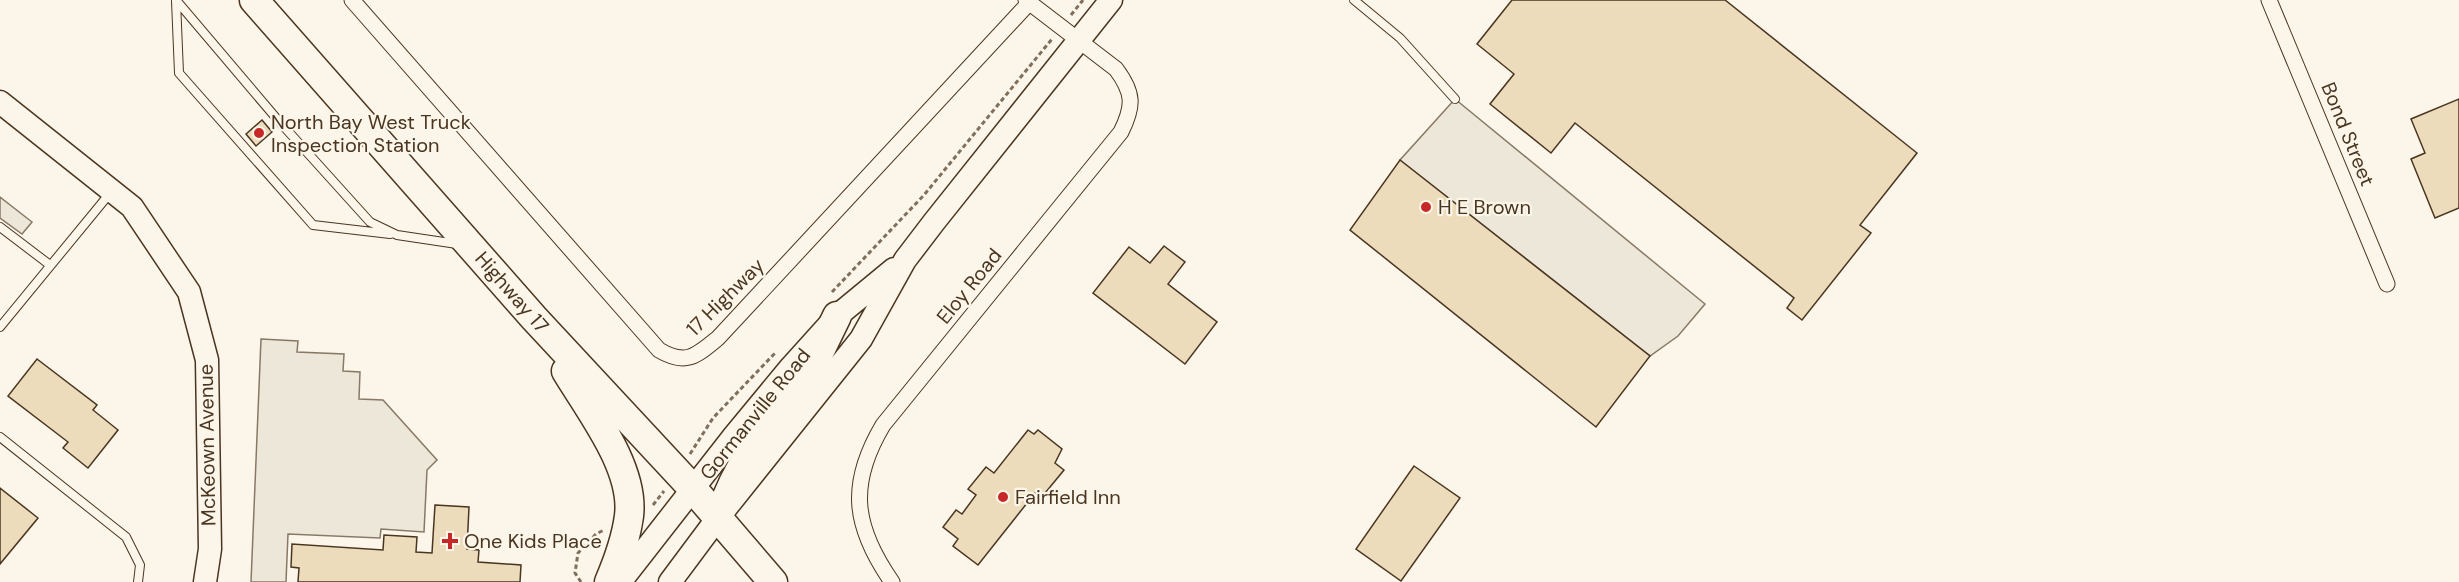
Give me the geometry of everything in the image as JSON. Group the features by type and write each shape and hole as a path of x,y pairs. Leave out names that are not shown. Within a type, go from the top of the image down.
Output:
{"highway":[{"name":"Highway 17","path":"254,0 534,318 686,482 773,582"},
{"path":"717,519 750,451 806,380 832,307"},
{"path":"534,318 622,466 629,514 620,555 609,582"}],"main road":[{"name":"Gormanville Road","path":"670,582 717,519 861,339 905,260 1071,34 1111,0"},
{"name":"McKeown Avenue","path":"0,102 132,207 189,292 207,360 210,549 205,582"},
{"name":"Gormanville Road","path":"620,582 686,482 741,428 832,307 905,260"}],"street":[{"name":"17 Highway","path":"352,0 659,350 681,359 691,357 718,338 1027,1"},
{"name":"Bond Street","path":"2269,0 2387,284"},
{"name":"Eloy Road","path":"892,582 872,549 864,529 860,507 859,487 863,466 871,445 883,425 1121,132 1130,115 1131,98 1126,82 1116,69 1027,1"}],"lane":[{"path":"1354,0 1400,38 1455,99"},
{"path":"176,1 277,119 370,222 397,235"},
{"path":"176,1 179,73 313,225 471,246"},
{"path":"0,327 112,190"},
{"path":"0,226 50,265"},
{"path":"0,437 126,537 140,565 138,582"}],"path":[{"path":"832,307 924,195 1071,34 1083,0"},
{"path":"686,482 713,418 778,349"}],"shaded area":[{"path":"1455,99 1705,304 1678,336 1650,356 1400,160"},
{"path":"0,197 32,222 22,234 0,218"},
{"path":"261,339 298,341 297,352 344,354 343,371 360,372 359,399 383,400 437,460 427,470 424,532 381,529 380,538 288,534 286,582 251,582"}],"building":[{"path":"1512,0 1725,0 1917,153 1860,225 1871,233 1802,320 1787,308 1794,298 1575,123 1551,153 1490,104 1514,74 1477,44"},
{"path":"2459,99 2459,208 2435,218 2411,159 2425,153 2411,119"},
{"name":"North Bay West Truck Inspection Station","path":"262,120 272,132 256,146 246,134"},
{"path":"1400,160 1650,356 1596,427 1350,230"},
{"path":"1164,246 1185,262 1168,284 1217,322 1185,364 1093,293 1129,247 1150,263"},
{"path":"37,359 97,405 93,410 118,430 88,468 63,448 68,442 8,396"},
{"name":"Fairfield Inn","path":"1028,430 1034,434 1038,430 1062,449 1055,463 1064,470 1041,498 1035,493 978,565 953,546 958,539 943,527 956,510 962,514 976,495 968,489 986,467 994,473"},
{"path":"1414,466 1460,498 1401,581 1356,549"},
{"path":"0,488 38,518 0,564"},
{"name":"One Kids Place","path":"435,505 469,507 467,549 479,550 478,562 521,565 520,582 298,582 299,568 291,567 292,544 383,550 384,535 417,537 416,552 432,553"}],"place":[{"name":"North Bay West Truck Inspection Station","path":"259,133"},
{"name":"H E Brown","path":"1426,207"},
{"name":"Fairfield Inn","path":"1003,497"},
{"name":"One Kids Place","path":"450,541"}]}
